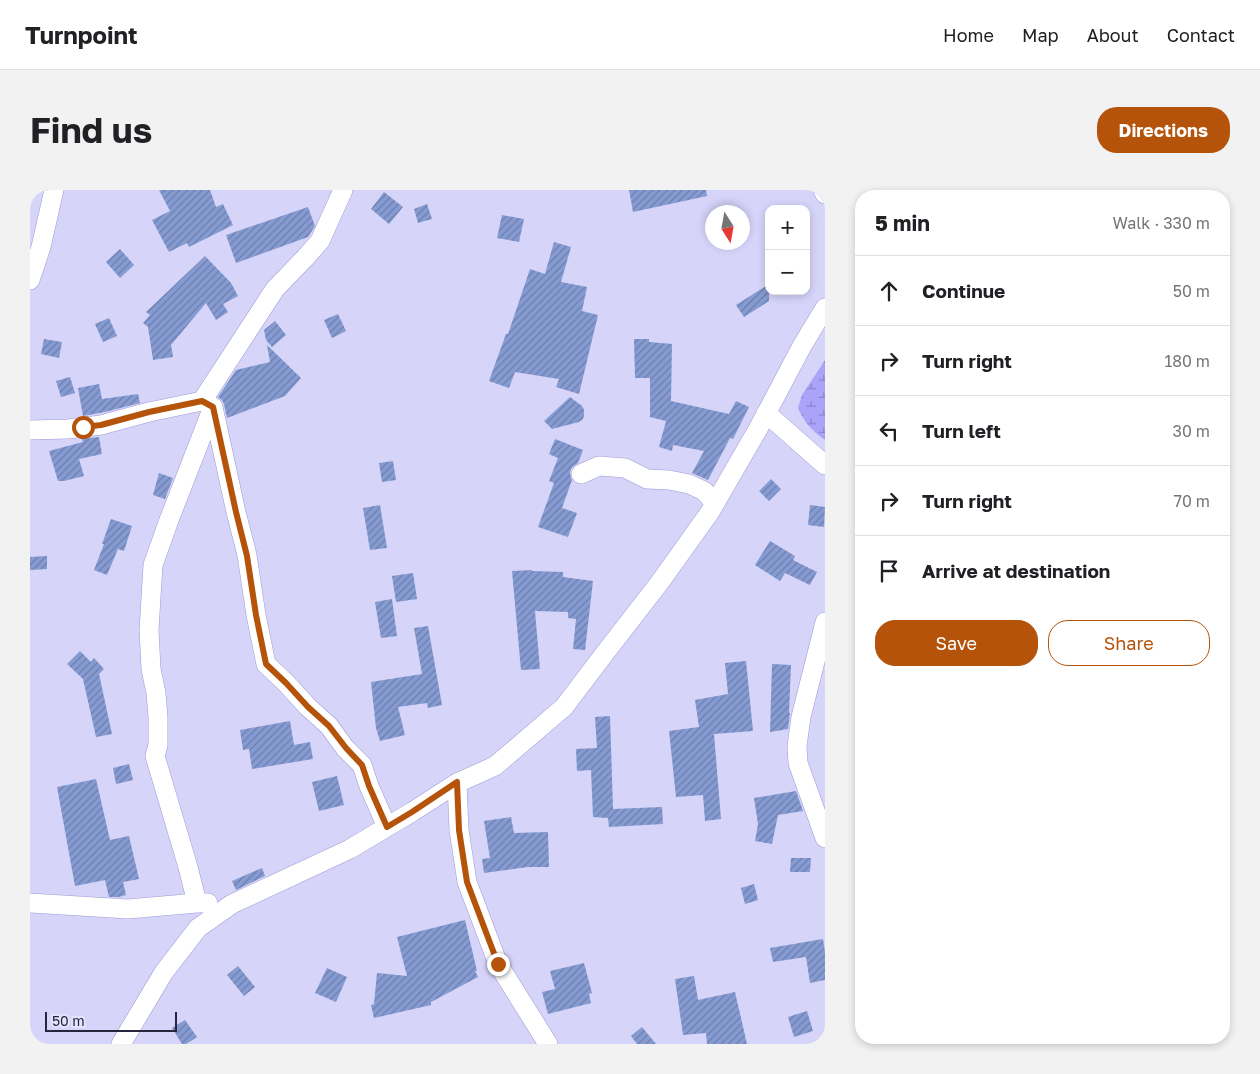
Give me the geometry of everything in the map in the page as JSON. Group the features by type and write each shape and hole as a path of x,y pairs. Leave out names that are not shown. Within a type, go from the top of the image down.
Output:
{"street":[{"path":"30,280 34,257 41,247 54,190"},
{"path":"197,903 155,756 158,745 158,717 151,669 149,630 153,565 207,404 275,289 320,240 343,190"},
{"path":"823,190 825,194"},
{"path":"121,1044 164,972 198,928 232,904 350,848 412,812 457,782 495,766 564,707 660,582 710,512 825,308"},
{"path":"30,430 68,429 101,425 149,412 207,404"},
{"path":"207,404 247,556 266,664 329,726 362,765 387,827"},
{"path":"766,413 825,465"},
{"path":"581,474 599,466 625,468 647,479 669,480 689,484 704,491 715,503"},
{"path":"825,622 801,717 797,746 798,763 825,838"},
{"path":"457,782 459,830 467,882 498,964 548,1044"},
{"path":"30,904 128,908 197,903 232,904"}],"green space":[{"path":"825,360 825,440 809,426 798,408 802,395"}],"building":[{"path":"159,190 210,190 216,207 223,204 233,225 189,247 187,243 169,252 152,220 170,211"},
{"path":"629,190 706,190 707,196 633,212"},
{"path":"384,192 403,207 389,224 371,209"},
{"path":"427,204 432,219 418,223 414,209"},
{"path":"308,207 315,226 308,237 236,263 226,235"},
{"path":"502,215 524,219 519,242 497,238"},
{"path":"554,242 571,247 561,282 587,287 582,311 598,315 579,394 556,387 559,379 515,372 509,388 489,381 506,334 508,334 530,269 545,274"},
{"path":"120,249 134,265 120,278 106,262"},
{"path":"205,256 231,283 238,296 223,304 228,312 216,320 206,303 171,345 173,357 153,360 148,327 143,323 150,315 146,312"},
{"path":"765,287 765,295 769,295 769,301 744,317 736,305"},
{"path":"338,314 346,331 332,338 324,320"},
{"path":"109,318 117,336 103,342 95,324"},
{"path":"275,321 286,335 272,347 266,340 264,330"},
{"path":"44,339 62,342 59,358 41,354"},
{"path":"634,339 649,339 649,342 672,344 671,401 729,414 736,401 749,407 733,439 730,438 708,480 692,473 704,451 673,445 672,451 659,447 666,421 650,417 650,378 635,378"},
{"path":"267,345 301,378 285,396 227,418 224,404 218,397 236,370 270,362"},
{"path":"70,377 75,393 61,397 56,381"},
{"path":"99,384 102,399 138,394 140,403 83,416 78,388"},
{"path":"570,397 582,406 584,410 583,419 579,422 552,429 544,421"},
{"path":"99,437 102,454 79,459 84,476 58,481 49,451 83,442 82,439"},
{"path":"555,439 583,450 578,463 572,467 570,472 572,480 562,508 577,513 568,537 538,527 554,483 549,481 558,458 549,454"},
{"path":"393,461 396,480 382,482 379,463"},
{"path":"159,473 173,478 165,499 153,495"},
{"path":"771,479 781,489 769,501 759,491"},
{"path":"380,505 387,548 370,550 363,508"},
{"path":"810,505 825,507 824,527 808,525"},
{"path":"111,519 132,526 124,551 118,549 107,575 94,570"},
{"path":"770,541 795,556 793,560 817,572 810,585 785,573 780,581 755,565"},
{"path":"47,556 47,569 30,570 30,557"},
{"path":"512,571 563,572 563,577 593,581 585,650 573,649 576,619 568,618 568,612 535,611 540,669 521,670"},
{"path":"413,573 417,599 396,602 392,576"},
{"path":"392,599 397,636 381,638 375,602"},
{"path":"428,626 442,705 428,708 427,703 398,707 405,735 380,741 376,728 371,682 422,674 414,628"},
{"path":"80,651 91,662 94,658 104,669 99,674 112,734 96,737 83,679 67,664"},
{"path":"746,661 753,731 714,734 721,819 705,821 703,795 676,797 669,731 699,727 695,700 728,694 725,663"},
{"path":"772,664 791,665 790,713 788,729 770,732"},
{"path":"610,716 613,809 662,807 663,824 609,827 608,818 593,817 591,770 577,771 576,749 597,748 595,717"},
{"path":"290,721 294,745 310,742 313,759 252,769 249,749 243,750 240,730"},
{"path":"129,764 133,780 116,784 113,768"},
{"path":"337,776 344,805 319,811 312,782"},
{"path":"96,779 110,840 129,836 139,879 123,882 126,895 119,897 109,897 105,880 75,886 57,787"},
{"path":"796,791 803,811 778,815 772,844 755,841 758,824 754,798"},
{"path":"511,817 514,833 548,832 549,867 528,867 484,873 482,859 490,858 484,821"},
{"path":"791,858 811,858 810,872 790,872"},
{"path":"262,868 265,876 236,890 232,881"},
{"path":"754,884 758,900 745,904 741,888"},
{"path":"465,920 477,971 475,971 478,977 431,1002 431,1005 374,1018 371,1005 374,1004 377,973 407,976 397,937"},
{"path":"823,939 825,980 810,983 806,957 773,962 770,948"},
{"path":"584,963 592,993 589,994 591,1003 548,1014 542,992 555,989 550,971"},
{"path":"238,966 255,987 244,996 227,975"},
{"path":"327,968 347,977 336,1002 315,993"},
{"path":"694,976 698,1000 735,992 747,1044 707,1044 706,1033 683,1035 675,979"},
{"path":"807,1011 813,1031 794,1037 788,1017"},
{"path":"185,1020 197,1037 186,1044 182,1044 172,1028"},
{"path":"642,1027 656,1044 637,1044 631,1036"}],"route":[{"path":"83,427 101,425 149,412 202,401 213,407 247,556 266,664 329,726 362,765 387,827 457,782 459,830 467,882 498,964"}]}
